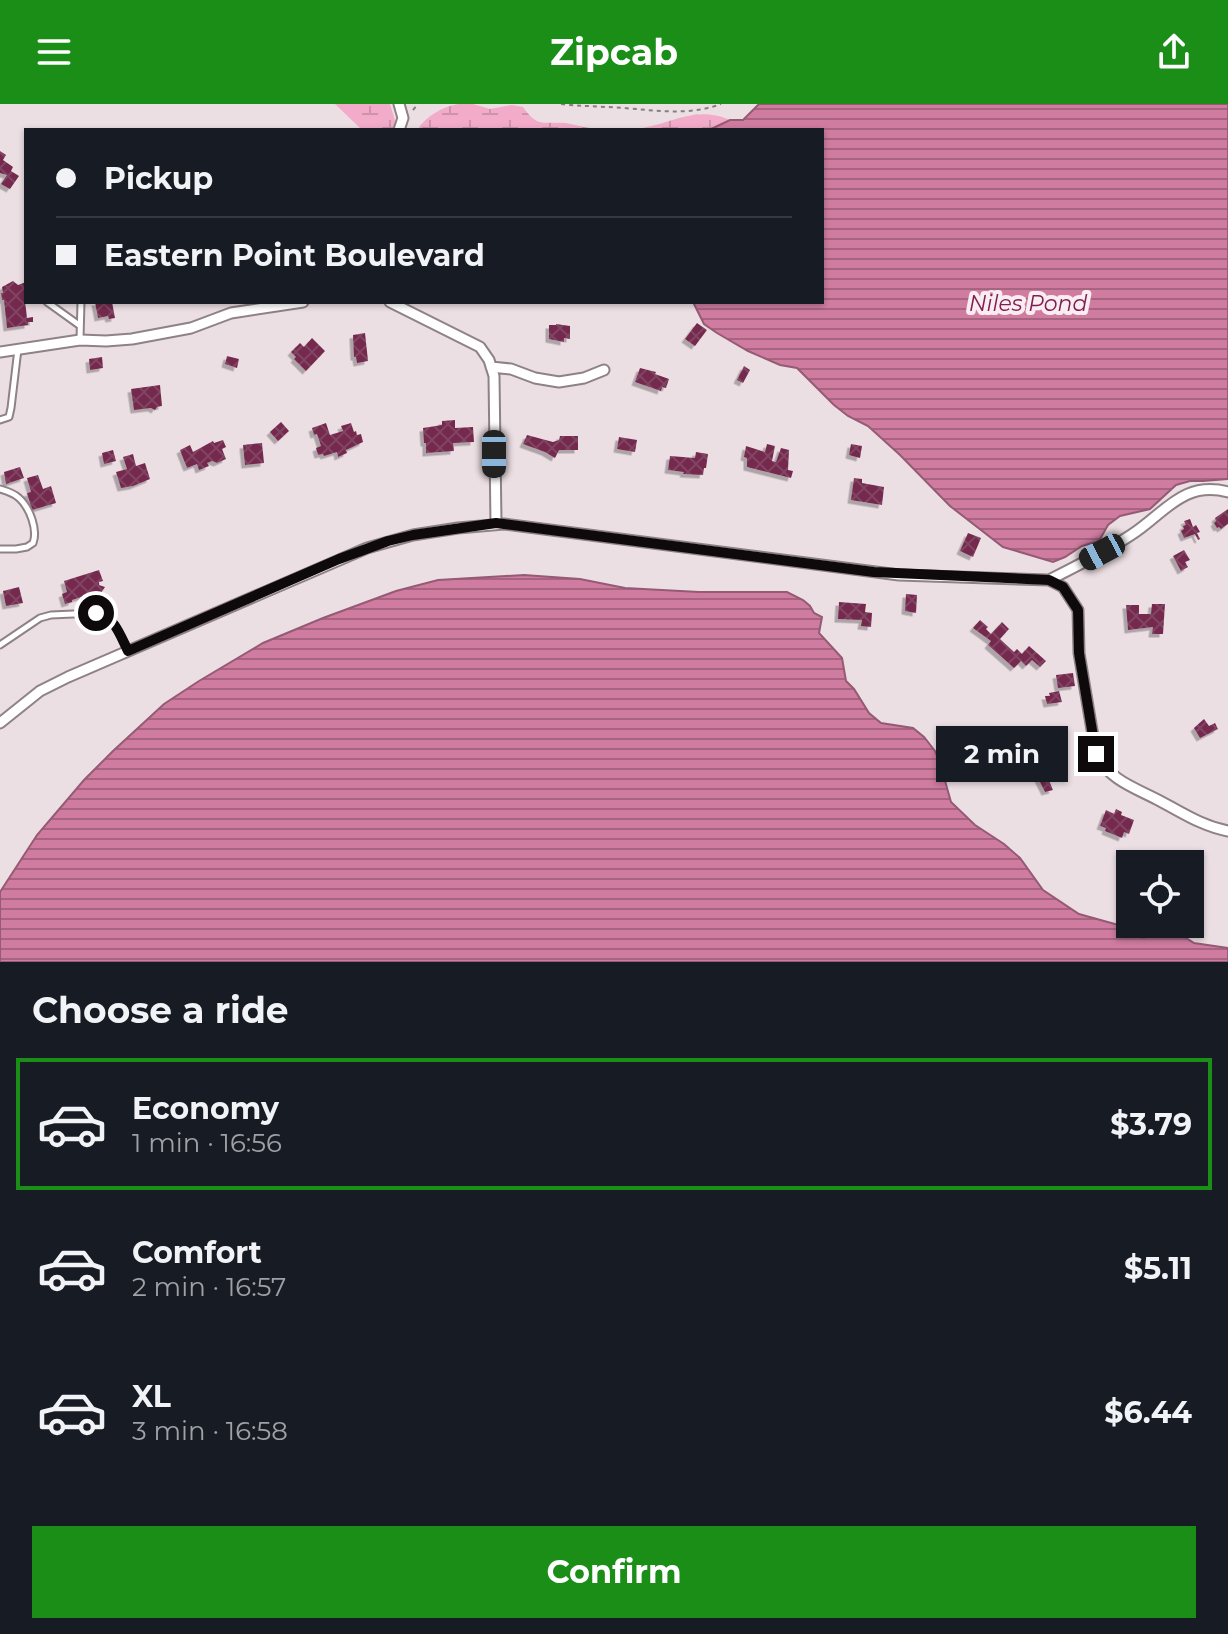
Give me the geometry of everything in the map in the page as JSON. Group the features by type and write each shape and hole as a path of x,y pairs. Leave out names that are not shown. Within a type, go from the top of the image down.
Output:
{"street":[{"path":"399,104 403,118 400,128"},
{"path":"0,352 80,340 132,339 191,328 231,313 290,304"},
{"path":"394,304 480,347 489,360 494,376 496,523"},
{"path":"491,367 559,382 584,378 604,370"},
{"path":"1049,580 1131,536 1157,513 1189,494 1202,489 1228,492"},
{"path":"0,723 40,691 378,544 413,535 496,523 874,572 1049,580 1063,587 1078,610 1079,653 1086,702 1100,762 1114,777 1135,790 1199,823 1228,831"}],"lane":[{"path":"50,304 79,325"},
{"path":"80,340 81,304"},
{"path":"0,420 9,417 18,349"},
{"path":"0,489 23,501 36,533 33,543 27,547 0,549"},
{"path":"0,645 40,618 96,613 106,615 115,625 128,651"}],"path":[{"path":"561,104 671,112 721,104"}],"green space":[{"path":"335,104 390,104 397,128 360,128"},
{"path":"473,104 490,109 512,105 523,107 538,121 593,128 419,128 425,120 446,107"},
{"path":"704,114 730,120 713,128 638,128"}],"water":[{"name":"Niles Pond","path":"759,104 1228,104 1228,479 1176,485 1150,509 1120,516 1108,525 1099,541 1082,546 1053,562 1003,547 950,506 868,426 834,405 797,368 780,365 748,351 704,324 694,304 824,304 824,128 713,128 730,120 743,120"},
{"path":"524,575 580,579 625,588 787,592 803,600 822,617 819,633 842,658 846,681 869,713 881,723 913,728 924,737 940,763 951,802 975,825 1020,858 1043,890 1079,914 1116,924 1116,938 1186,938 1194,943 1228,948 1228,962 0,962 0,892 37,835 84,780 164,704 263,643 396,591 438,580"}],"building":[{"path":"0,151 6,155 3,160 13,167 11,171 19,176 10,189 1,184 7,175 0,173"},
{"path":"13,281 18,285 24,283 27,318 33,317 33,322 7,328 2,287"},
{"path":"95,304 112,304 115,318 98,318"},
{"path":"697,323 707,330 695,346 685,339"},
{"path":"549,325 570,326 570,339 564,338 564,342 549,339"},
{"path":"365,333 368,361 357,363 353,335"},
{"path":"312,338 325,351 306,371 291,352 300,343 304,347"},
{"path":"227,356 239,359 237,368 225,364"},
{"path":"102,357 103,368 90,370 89,359"},
{"path":"744,366 750,370 743,383 737,380"},
{"path":"640,368 669,379 666,388 662,387 661,391 635,382"},
{"path":"160,385 162,406 155,410 134,410 131,389"},
{"path":"455,420 455,428 473,427 474,442 453,443 454,451 426,453 423,428"},
{"path":"281,422 289,431 278,441 270,432"},
{"path":"326,423 330,435 343,431 341,426 351,423 354,432 361,434 363,442 338,457 337,452 318,455 316,448 321,446 312,428"},
{"path":"527,435 553,442 560,436 578,436 578,450 559,450 555,458 523,444"},
{"path":"619,437 637,440 635,452 617,449"},
{"path":"223,440 226,459 207,463 209,466 199,470 197,464 187,468 180,450 190,445 193,452 213,441"},
{"path":"262,443 264,463 245,465 243,445"},
{"path":"767,444 775,446 772,461 776,462 781,448 789,450 788,470 793,471 791,478 747,467 747,458 744,457 746,446 765,452"},
{"path":"851,444 862,446 860,458 849,455"},
{"path":"113,450 116,461 104,464 102,453"},
{"path":"696,452 708,454 703,475 668,470 670,456 695,458"},
{"path":"133,454 136,466 145,463 150,479 121,488 116,472 127,469 123,457"},
{"path":"20,467 24,478 6,484 4,472"},
{"path":"38,475 43,489 51,486 56,503 32,510 27,478"},
{"path":"854,478 862,479 862,483 884,487 882,505 851,500"},
{"path":"1228,509 1228,524 1217,528 1215,518"},
{"path":"1190,519 1193,527 1196,525 1200,532 1197,533 1198,540 1195,534 1184,538 1181,531 1186,525 1184,521"},
{"path":"968,533 981,538 973,557 960,551"},
{"path":"1184,550 1190,560 1185,562 1188,567 1181,571 1173,556"},
{"path":"99,570 103,581 99,585 105,587 99,596 94,593 65,604 62,594 67,592 64,581"},
{"path":"19,587 23,603 6,606 3,591"},
{"path":"906,594 917,595 916,613 905,611"},
{"path":"839,602 866,604 865,612 872,613 871,627 861,626 862,620 838,619"},
{"path":"1152,604 1165,604 1163,634 1152,634 1153,627 1128,630 1126,605 1139,605 1139,614 1151,614"},
{"path":"980,620 991,634 1002,622 1009,629 1000,639 1014,652 1017,649 1022,654 1029,646 1046,661 1040,667 1032,660 1026,666 1021,661 1014,668 988,645 991,641 973,628"},
{"path":"1073,673 1075,686 1058,688 1056,675"},
{"path":"1059,691 1062,702 1047,704 1045,696"},
{"path":"1204,719 1209,726 1215,723 1218,729 1200,738 1194,728"},
{"path":"1021,753 1044,759 1053,790 1045,792 1036,774 1028,767 1017,764"},
{"path":"1116,809 1122,812 1121,815 1134,820 1129,834 1124,832 1122,838 1100,826 1106,810 1114,814"}],"route":[{"path":"96,613 106,615 115,625 128,651 367,548 413,535 496,523 899,575 1049,580 1063,587 1078,610 1079,653 1096,754"}]}
